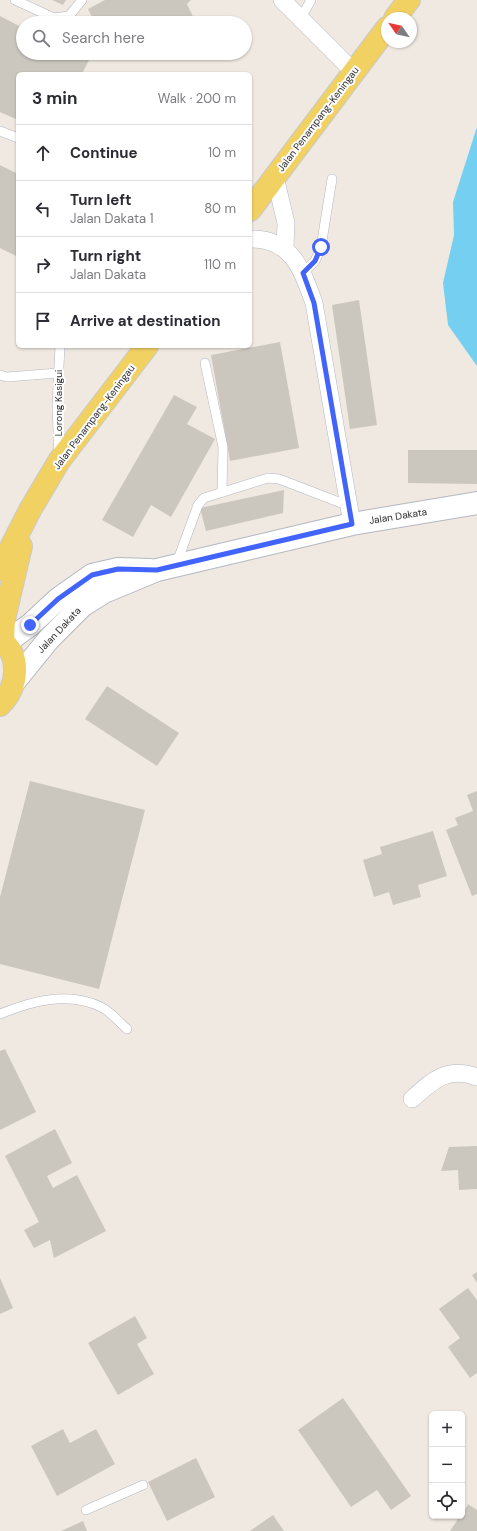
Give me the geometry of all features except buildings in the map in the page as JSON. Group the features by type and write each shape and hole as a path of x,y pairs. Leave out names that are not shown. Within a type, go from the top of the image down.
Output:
{"main road":[{"path":"400,12 409,0"},
{"name":"Jalan Penampang-Keningau","path":"252,207 381,36"},
{"name":"Jalan Penampang-Keningau","path":"0,569 30,510 59,461 145,348"},
{"name":"Jalan Penampang-Keningau","path":"3,641 4,619 30,510"},
{"path":"0,705 9,694 14,682 16,668 12,655 3,641"}],"street":[{"path":"282,0 353,71"},
{"path":"275,177 286,223 285,247"},
{"path":"252,239 258,238 285,247 303,273 314,303 351,515"},
{"name":"Jalan Dakata","path":"14,682 49,639 82,606 99,595 166,568 351,515 477,503"},
{"name":"Jalan Dakata","path":"3,641 30,625 58,599 92,575 118,569 166,568"},
{"path":"30,625 49,639"},
{"path":"412,1099 442,1075 454,1072 477,1077"}],"lane":[{"path":"15,0 50,16"},
{"path":"69,16 82,0"},
{"path":"300,18 311,0"},
{"path":"0,130 16,137"},
{"path":"303,273 315,261 321,247 332,180"},
{"name":"Lorong Kasigui","path":"59,461 58,373 60,348"},
{"path":"205,363 223,447 222,492"},
{"path":"0,375 7,377 58,373"},
{"path":"166,568 198,505 204,498 268,478 279,478 351,515"},
{"path":"0,1014 29,1002 57,999 83,1001 102,1008 127,1029"},
{"path":"86,1510 143,1485"}],"water":[{"path":"477,127 477,366 448,325 443,283 454,235 453,202"}],"route":[{"path":"30,625 58,599 92,575 118,569 157,570 352,524 314,303 303,273 315,261 321,247"}]}
